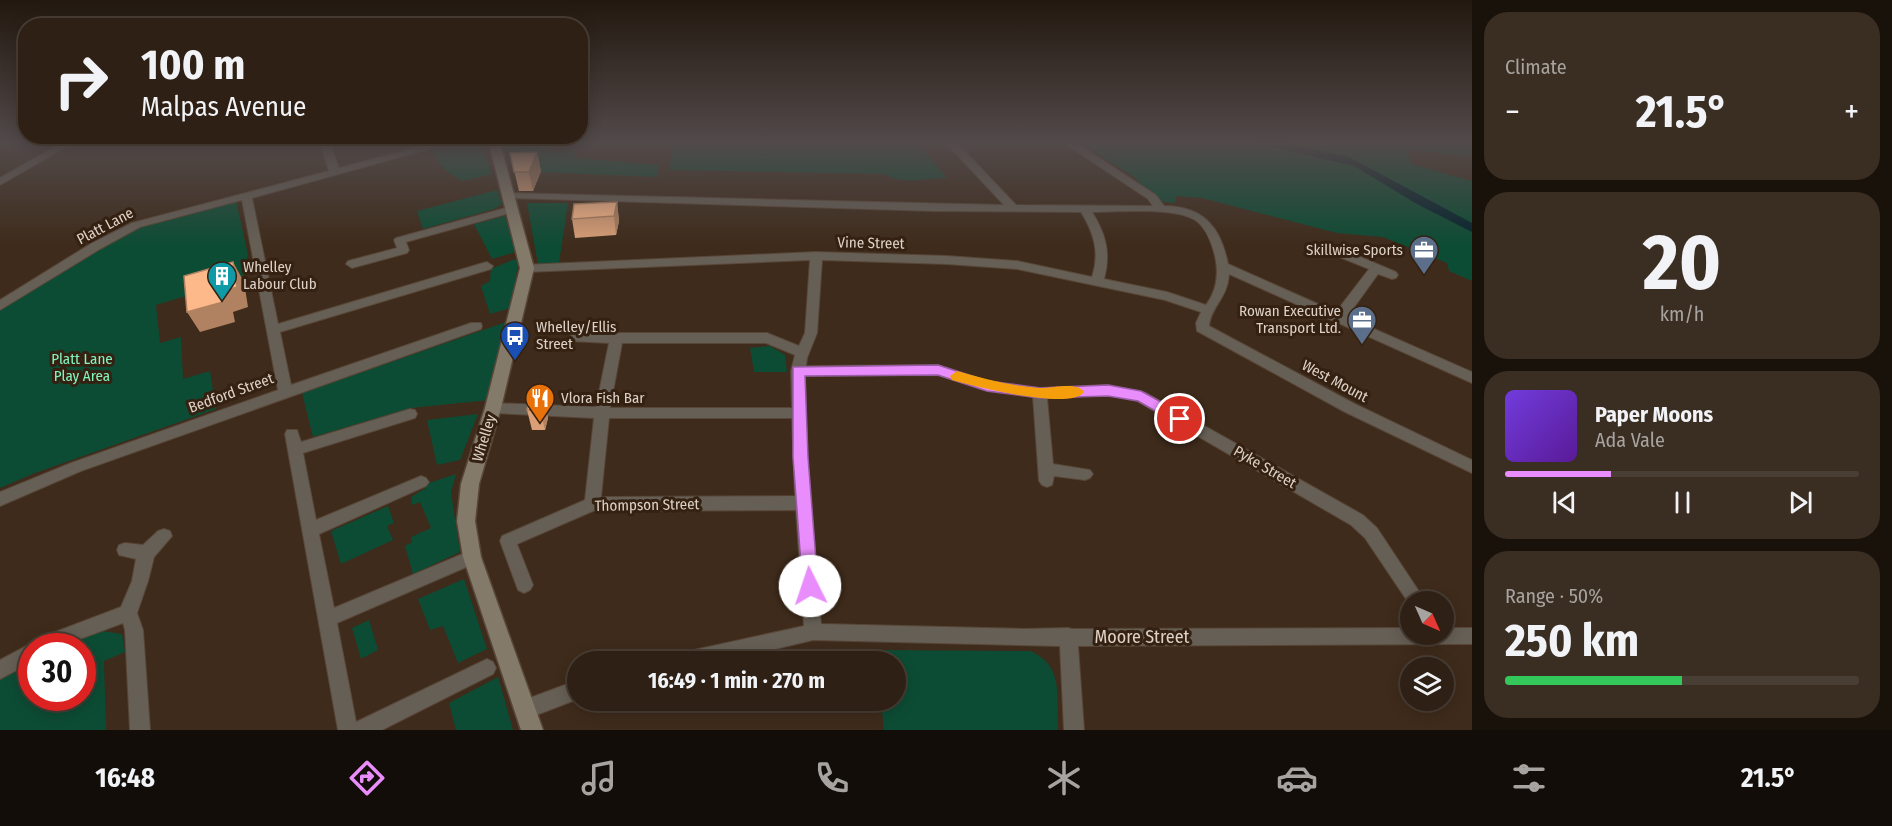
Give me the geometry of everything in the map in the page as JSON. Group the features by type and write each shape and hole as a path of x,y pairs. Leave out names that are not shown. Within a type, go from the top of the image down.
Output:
{"main road":[{"name":"Whelley","path":"504,177 527,268 493,408 470,484 466,521 472,557 532,730"}],"street":[{"name":"Platt Lane","path":"0,306 96,246 136,225 318,177"},
{"path":"983,177 1013,208"},
{"path":"1121,177 1152,197 1161,209"},
{"path":"246,195 285,392"},
{"path":"352,264 403,250 400,240 512,202 1175,209 1194,214 1204,223 1224,267 1220,293 1208,310"},
{"path":"1085,209 1103,245 1103,265 1097,281"},
{"path":"1331,249 1392,275"},
{"path":"813,633 798,371 811,333 816,256"},
{"name":"Vine Street","path":"527,268 816,256 1017,264 1167,296 1208,310"},
{"path":"1224,267 1472,378"},
{"path":"1339,318 1376,268"},
{"path":"272,330 481,270"},
{"name":"West Mount","path":"1208,310 1201,320 1202,328 1211,334 1350,408 1472,467"},
{"name":"Bedford Street","path":"0,499 76,467 476,326"},
{"path":"575,338 768,338 803,353"},
{"path":"592,504 602,412 616,338"},
{"name":"Pyke Street","path":"798,371 938,370 987,386 1040,393 1108,390 1141,397 1357,520 1371,533 1411,591"},
{"path":"1040,393 1047,475 1085,474"},
{"path":"493,408 602,412 799,413"},
{"path":"348,730 293,442 410,414"},
{"path":"310,530 421,482"},
{"name":"Thompson Street","path":"524,585 508,541 592,504 804,504"},
{"path":"140,730 134,630 128,613 146,553 164,536"},
{"path":"125,550 146,553"},
{"path":"327,619 472,557"},
{"path":"75,633 128,613"},
{"name":"Moore Street","path":"730,651 813,633 1400,636"},
{"path":"1068,636 1074,730"},
{"name":"Moore Street","path":"1454,636 1472,636"},
{"path":"0,670 18,660"},
{"path":"361,730 488,668"},
{"path":"526,709 567,693"}],"green space":[{"path":"455,177 479,177 462,181"},
{"path":"891,177 947,178 915,180"},
{"path":"1134,177 1458,177 1472,181 1472,281 1449,271 1447,263 1383,237 1337,233 1202,198 1176,196 1175,203 1158,201"},
{"path":"497,190 502,204 494,209 423,229 417,211"},
{"name":"Platt Lane Play Area","path":"236,200 248,255 242,279 156,305 160,343 181,337 183,379 210,371 216,409 35,473 0,488 0,307 99,246 155,220"},
{"path":"527,203 568,203 559,263 538,264"},
{"path":"505,216 516,252 492,259 474,224"},
{"path":"515,259 518,263 511,308 490,314 481,286 490,281 491,269"},
{"path":"509,321 489,400 411,408 313,437 302,393"},
{"path":"770,346 785,355 787,372 754,372 750,348"},
{"path":"478,414 460,460 437,465 427,420"},
{"path":"456,474 451,492 460,552 413,574 405,546 412,542 411,537 431,528 420,502 412,505 411,497 426,488 426,484"},
{"path":"388,506 394,523 387,526 393,540 341,564 331,531"},
{"path":"464,579 487,649 458,663 443,626 430,630 418,599"},
{"path":"369,620 378,650 361,659 352,628"},
{"path":"102,631 122,634 125,652 104,661 106,730 0,730 0,679 18,669 18,711 96,711 96,633"},
{"path":"875,650 1030,651 1041,657 1054,674 1058,730 884,730 882,711 906,711 906,651"},
{"path":"498,677 513,730 456,730 449,703"}],"water":[{"path":"1372,177 1386,177 1472,223 1472,232 1417,204"}],"building":[{"path":"617,202 614,216 572,219 574,204"},
{"path":"233,262 237,287 221,292 223,302 187,312 184,276"},
{"path":"529,399 543,399 540,410 527,410"}],"slow traffic":[{"path":"957,376 987,386 1040,393 1077,392"}],"place":[{"name":"Skillwise Sports","path":"1424,276"},
{"name":"Whelley Labour Club","path":"222,302"},
{"name":"Rowan Executive Transport Ltd.","path":"1362,346"},
{"name":"Whelley/Ellis Street","path":"515,362"},
{"name":"Vlora Fish Bar","path":"540,424"}],"route":[{"path":"810,586 800,457 798,371 938,370 987,386 1040,393 1108,390 1141,397 1180,419"}]}
